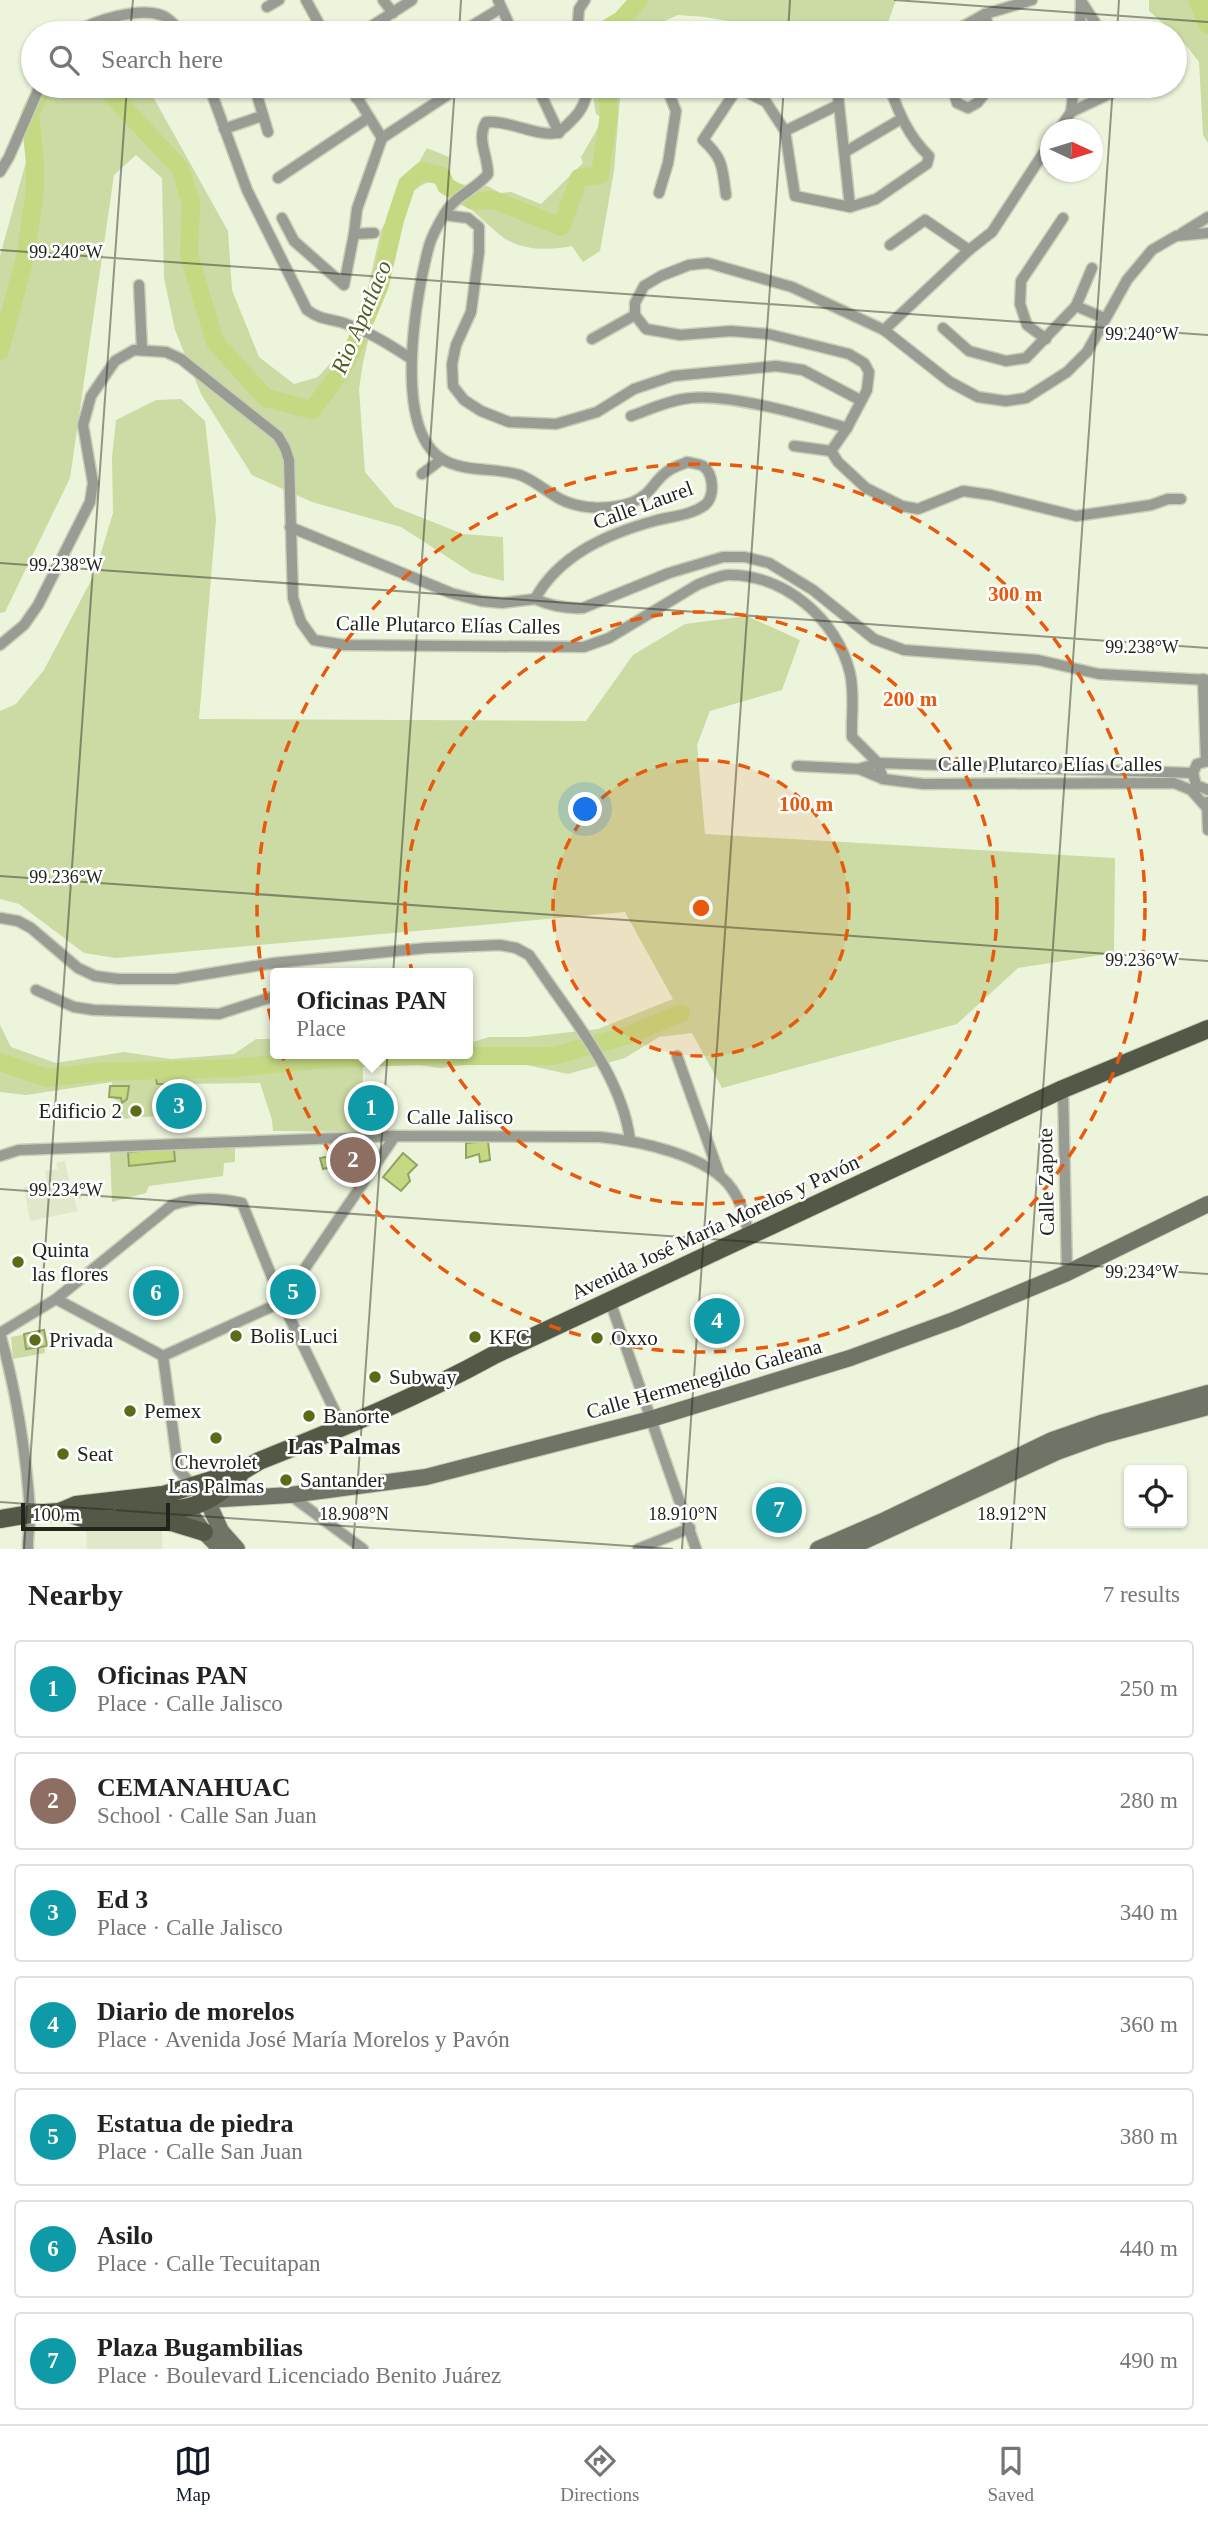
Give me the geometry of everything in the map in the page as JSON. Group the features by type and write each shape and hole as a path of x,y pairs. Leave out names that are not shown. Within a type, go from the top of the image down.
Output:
{"main road":[{"name":"Avenida José María Morelos y Pavón","path":"244,1469 375,1415 749,1235 1063,1089 1208,1030"},
{"path":"62,1511 76,1504 163,1495 244,1469"},
{"path":"0,1519 62,1511 187,1509 207,1500 244,1469"},
{"path":"62,1511 89,1520 158,1518 211,1542"}],"street":[{"path":"267,8 279,0"},
{"path":"383,0 393,13"},
{"path":"380,21 412,0"},
{"path":"971,21 985,13 1032,0"},
{"path":"1080,21 1081,0"},
{"path":"1081,0 1094,21"},
{"path":"307,1 318,21"},
{"path":"476,21 499,4 507,21"},
{"path":"101,21 128,13 163,15 170,21"},
{"path":"985,13 987,21"},
{"path":"0,172 35,98"},
{"path":"213,98 247,190 307,310 319,319 346,324 373,335 410,358"},
{"path":"258,98 268,132"},
{"path":"356,98 382,138"},
{"path":"282,218 294,242 344,285 357,209 382,138 443,98"},
{"path":"543,98 559,132"},
{"path":"422,474 442,459 426,443 420,429 411,380 410,358 429,243 454,202 488,174 488,162 480,132 486,122 499,121 548,134 559,132 576,117 586,98"},
{"path":"659,193 668,163 676,111 671,98"},
{"path":"726,195 717,152 703,140 729,98"},
{"path":"759,98 766,102 785,131 795,196 850,206 876,198 927,164 929,156 915,143 901,119 893,98"},
{"path":"838,98 850,206"},
{"path":"956,98 957,103 968,108 981,98"},
{"path":"1066,119 1071,112 1073,98"},
{"path":"1071,112 1101,98"},
{"path":"785,131 838,104"},
{"path":"224,129 262,116"},
{"path":"278,178 368,118"},
{"path":"845,152 901,119"},
{"path":"884,330 894,318 992,232 1040,160"},
{"path":"444,215 468,218 479,227 479,252 471,312 456,345 452,364 453,386 464,400 481,411 509,422 556,424 597,412 634,390 673,376 776,366 803,370 860,400"},
{"path":"831,451 867,390 869,372 864,363 849,354 768,334 731,331 680,335 646,329 635,315 635,303 644,286 660,276 689,265 708,263 792,287 884,330 950,383 978,397 1006,401 1026,398 1067,372 1087,352 1127,279 1152,250 1208,217"},
{"path":"1046,338 1027,326 1020,304 1021,281 1063,219"},
{"path":"890,245 925,220 969,250"},
{"path":"354,234 374,233"},
{"path":"1176,236 1208,233"},
{"path":"943,328 969,351 1006,361 1026,358 1076,306 1092,268"},
{"path":"0,645 24,625 38,605 90,502 93,483 83,425 91,396 115,361 134,350 142,350 139,285"},
{"path":"1076,306 1104,318"},
{"path":"592,339 635,315"},
{"name":"Calle Plutarco Elías Calles","path":"142,350 166,352 181,359 278,436 289,460 293,598 301,622 314,640 345,645 584,647 609,638 713,578 728,575 768,581 803,600 828,627 850,672 852,737 878,763 883,779"},
{"path":"631,416 685,398 718,399 797,414 847,428"},
{"path":"794,446 831,451 838,462 866,488 902,506 918,509 962,491 991,495 1076,516 1181,499"},
{"name":"Calle Laurel","path":"442,459 469,468 520,475 575,506 595,508 632,502 650,492 666,471 687,462 702,466 710,475 712,491 707,504 686,514 623,530 588,546 561,564 543,583 535,599"},
{"path":"290,527 451,593 502,603 535,599 550,606 570,609 583,608 669,573 723,557 745,557 769,563 813,590 874,639 904,650 1038,660 1099,674 1205,679 1207,761 1198,764 1193,773 1196,785 1208,790 1208,830"},
{"name":"Calle Plutarco Elías Calles","path":"859,769 878,763 1193,773"},
{"name":"Calle Plutarco Elías Calles","path":"797,766 859,769 883,779 923,784 1174,783 1191,790 1207,808"},
{"path":"0,918 31,928 78,968 95,976 118,979 175,978 270,969"},
{"path":"277,968 427,948 500,945 516,948 528,955 537,966 610,1076 628,1118 630,1140"},
{"path":"36,990 74,1007 94,1010 219,1014 270,998"},
{"path":"677,1056 720,1176"},
{"name":"Calle Zapote","path":"1063,1089 1067,1273"},
{"path":"163,1356 282,1302 396,1136"},
{"name":"Calle Jalisco","path":"0,1156 19,1150 396,1136 600,1137 630,1140 659,1147 720,1176 732,1189 740,1204 749,1235"},
{"path":"28,1549 30,1514 14,1386 0,1333 56,1298 172,1205 186,1200 226,1199 243,1203 282,1302 343,1427"},
{"name":"Calle Hermenegildo Galeana","path":"207,1500 290,1495 426,1477 651,1419 850,1357 954,1320 1067,1273 1208,1204"},
{"path":"56,1298 163,1356"},
{"path":"610,1301 696,1549"},
{"path":"163,1356 178,1469 207,1500 221,1531 237,1549"},
{"path":"847,1549 1101,1423 1208,1393"},
{"path":"818,1549 1055,1446 1208,1407"},
{"path":"290,1495 363,1549"},
{"path":"187,1509 211,1542"},
{"path":"638,1549 690,1528"}],"shaded area":[{"path":"631,0 896,0 888,21 728,21 678,15 665,21 612,21"},
{"path":"1149,0 1208,0 1208,143 1203,135 1199,62 1187,47 1187,21 1160,21 1149,11"},
{"path":"46,98 154,98 228,231 232,290 259,357 294,384 318,377 346,346 360,323 381,230 427,148 449,157 448,181 455,184 488,186 500,193 511,192 541,204 583,163 581,157 603,119 596,114 593,98 620,98 614,171 600,251 583,262 572,246 540,249 524,247 501,236 446,189 427,183 409,195 375,311 359,389 365,472 395,507 463,534 503,537 504,581 472,573 401,527 312,502 252,475 201,394 175,330 164,278 162,178 136,155 114,175 70,478 5,612 0,613 0,256"},
{"path":"181,399 205,421 216,519 199,719 586,721 633,655 685,624 747,616 800,640 782,690 710,711 697,745 705,834 1115,858 1114,953 1018,968 957,1024 722,1088 692,1033 659,1037 625,1058 568,1074 503,1060 441,1068 368,1059 473,1059 473,1042 489,1037 527,1037 598,1029 673,999 625,912 116,958 84,953 19,904 0,899 0,711 16,704 44,670 95,573 113,513 112,457 116,420 156,400"},
{"path":"0,1025 11,1047 56,1063 124,1052 171,1059 234,1054 256,1039 270,1039 270,1059 368,1059 363,1065 360,1132 273,1131 260,1083 184,1084 185,1114 120,1119 119,1102 113,1098 112,1082 26,1095 0,1092"},
{"path":"155,1072 177,1072 178,1088 170,1088 169,1084 157,1084"},
{"path":"110,1086 129,1086 127,1099 122,1103 121,1098 109,1097"},
{"path":"488,1141 490,1160 480,1162 479,1154 466,1158 466,1143"},
{"path":"235,1143 235,1162 224,1163 223,1176 149,1186 146,1193 112,1202 110,1153"},
{"path":"174,1148 175,1161 129,1166 128,1152"},
{"path":"403,1153 417,1165 408,1174 410,1181 401,1191 383,1177"},
{"path":"345,1154 346,1164 323,1169 320,1158"},
{"path":"65,1161 70,1186 80,1185 82,1199 74,1199 78,1211 30,1221 24,1187 47,1182 45,1171 58,1169 56,1163"},
{"name":"Privada","path":"44,1330 47,1346 26,1349 24,1334"},
{"path":"42,1331 45,1353 13,1359 11,1337"},
{"path":"162,1523 162,1549 87,1549 86,1527"}],"waterway":[{"name":"Rio Apatlaco","path":"619,21 639,0"},
{"name":"Rio Apatlaco","path":"1197,0 1208,25"},
{"name":"Rio Apatlaco","path":"0,351 26,254 35,189 30,114 38,98"},
{"name":"Rio Apatlaco","path":"114,98 180,168 191,202 189,255 215,342 266,398 312,410 342,370 354,347 380,285 395,220 407,184 422,171 442,176 446,186 473,201 494,200 561,227 579,178 600,175 609,114 607,98"},
{"path":"473,1056 553,1056 629,1035 681,1013"},
{"path":"0,1062 47,1078 98,1072 234,1068 327,1059"}],"place":[{"name":"Ed 3","path":"179,1106"},
{"name":"Oficinas PAN","path":"371,1108"},
{"name":"Edificio 2","path":"136,1111"},
{"name":"CEMANAHUAC","path":"353,1160"},
{"name":"Quinta las flores","path":"18,1262"},
{"name":"Estatua de piedra","path":"293,1292"},
{"name":"Asilo","path":"156,1293"},
{"name":"Diario de morelos","path":"717,1321"},
{"name":"Bolis Luci","path":"236,1336"},
{"name":"KFC","path":"475,1337"},
{"name":"Oxxo","path":"597,1338"},
{"name":"Privada","path":"35,1340"},
{"name":"Subway","path":"375,1377"},
{"name":"Pemex","path":"130,1411"},
{"name":"Banorte","path":"309,1416"},
{"name":"Chevrolet Las Palmas","path":"216,1438"},
{"name":"Seat","path":"63,1454"},
{"name":"Santander","path":"286,1480"},
{"name":"Plaza Bugambilias","path":"779,1510"}],"district":[{"name":"Las Palmas","path":"344,1446"}]}
